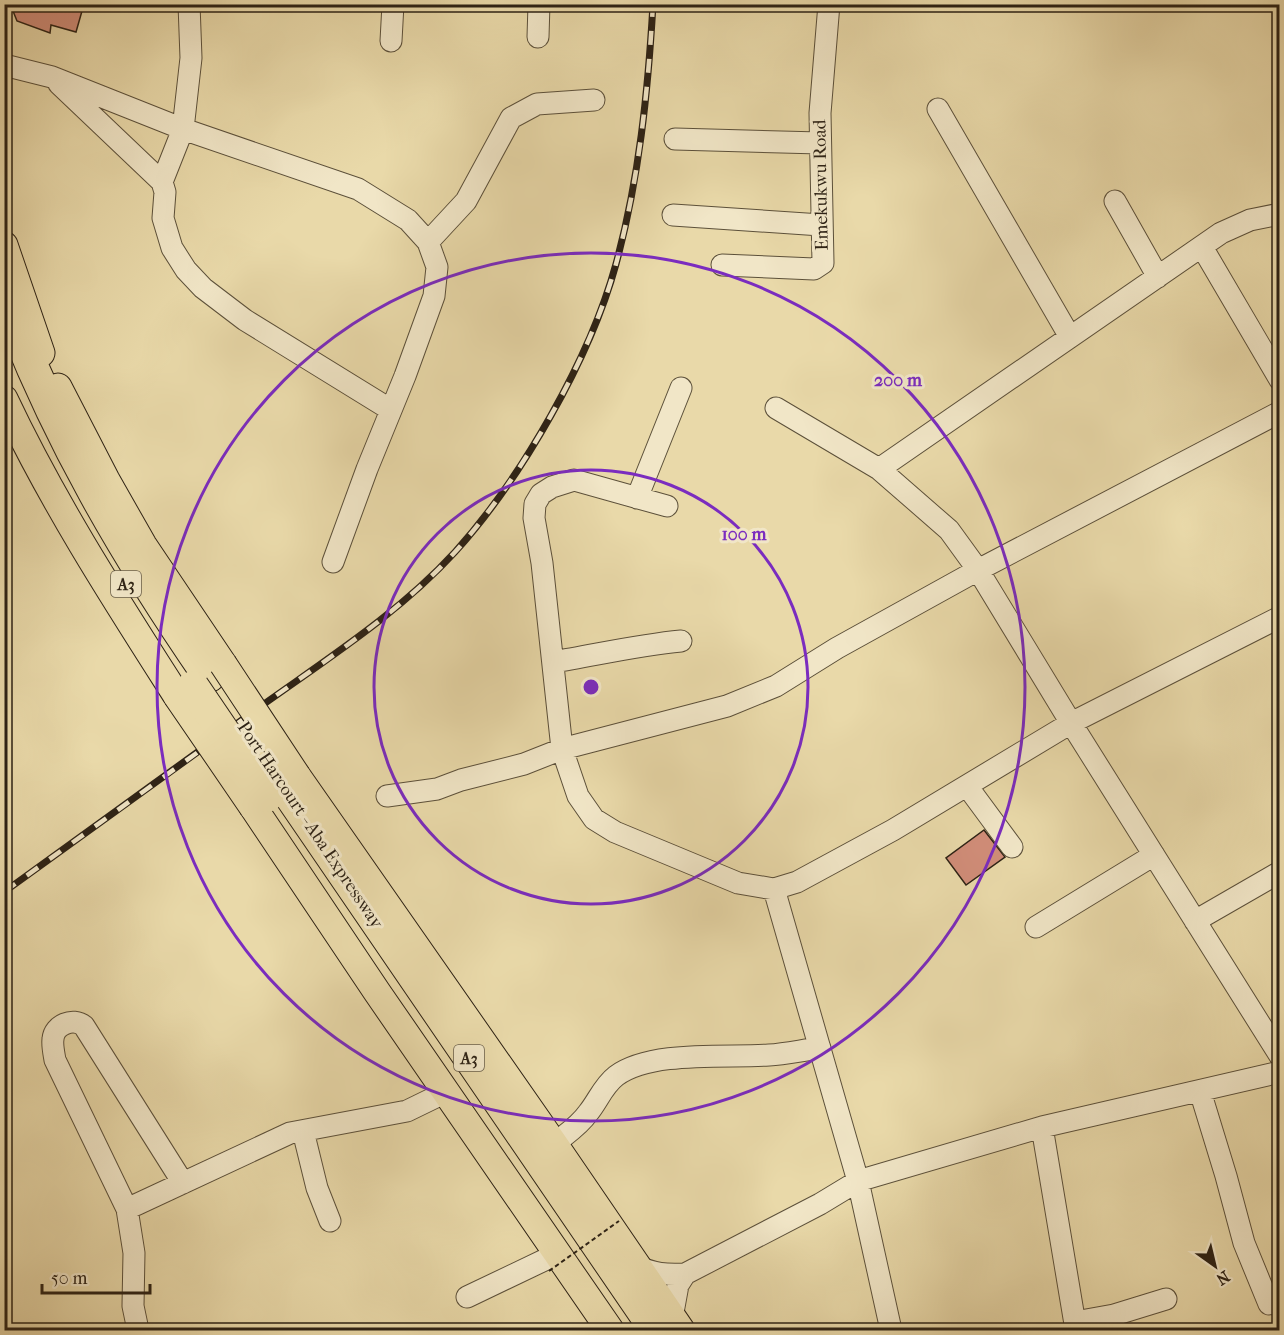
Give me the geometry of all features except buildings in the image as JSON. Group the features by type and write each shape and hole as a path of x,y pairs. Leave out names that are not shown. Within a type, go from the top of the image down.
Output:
{"highway":[{"name":"Port Harcourt - Aba Expressway","path":"4,297 55,418 82,471 167,616 200,681"},
{"name":"Port Harcourt - Aba Expressway","path":"4,351 32,416 65,479 134,597 200,681 636,1330"},
{"name":"Port Harcourt - Aba Expressway","path":"275,791 670,1326"}],"main road":[{"path":"4,245 40,351 143,544 200,681"},
{"path":"4,399 106,586 200,681"},
{"path":"275,791 446,1092 553,1262 610,1330"},
{"path":"275,791 554,1144 637,1266 670,1326"}],"street":[{"path":"162,182 183,129 191,58 189,4"},
{"path":"391,41 393,4"},
{"path":"538,37 539,4"},
{"name":"Emekukwu Road","path":"722,264 814,269 822,263 820,112 829,4"},
{"path":"6,66 52,77 183,129 358,189 408,220 428,242 437,267 434,296 333,562"},
{"path":"52,77 162,182 165,192 163,218 172,248 186,270 203,288 245,320 391,410"},
{"path":"428,242 466,201 512,118 537,104 594,100"},
{"path":"938,109 1070,337"},
{"path":"675,139 820,143"},
{"path":"1115,201 1158,277"},
{"path":"879,469 1221,233 1250,220 1280,214"},
{"path":"673,215 821,225"},
{"path":"1202,247 1280,380"},
{"path":"638,498 681,388"},
{"path":"776,408 879,469 949,530 978,570 1280,1056"},
{"path":"387,796 436,789 460,780 524,764 562,749 727,706 776,686 837,648 978,570 1280,412"},
{"path":"668,506 574,480 552,487 541,494 535,504 534,518 542,563 562,749 578,796 594,819 615,832 738,884 774,889 796,882 893,830 1071,723 1280,617"},
{"path":"553,662 619,652 650,644 681,641"},
{"path":"967,786 1012,847"},
{"path":"1036,927 1154,855"},
{"path":"1195,921 1280,872"},
{"path":"774,889 858,1181 891,1330"},
{"path":"138,1330 133,1306 134,1253 127,1209 55,1060 52,1040 62,1026 71,1022 80,1022 84,1026 183,1183"},
{"path":"554,1144 580,1124 613,1078 632,1068 669,1060 710,1055 769,1055 820,1048"},
{"path":"637,1266 665,1276 685,1274 820,1204 858,1181 1042,1127 1280,1072"},
{"path":"1200,1091 1244,1243 1269,1304"},
{"path":"127,1209 290,1133 408,1111 446,1092"},
{"path":"1042,1127 1075,1326 1166,1299"},
{"path":"303,1131 317,1188 330,1221"},
{"path":"467,1297 553,1262"},
{"path":"670,1326 678,1285 685,1274"}],"path":[{"path":"553,1262 619,1221"}],"railway":[{"path":"4,892 388,614 434,574 480,523 528,454 550,416 571,378 604,301 616,264 631,200 641,135 653,4"}]}
